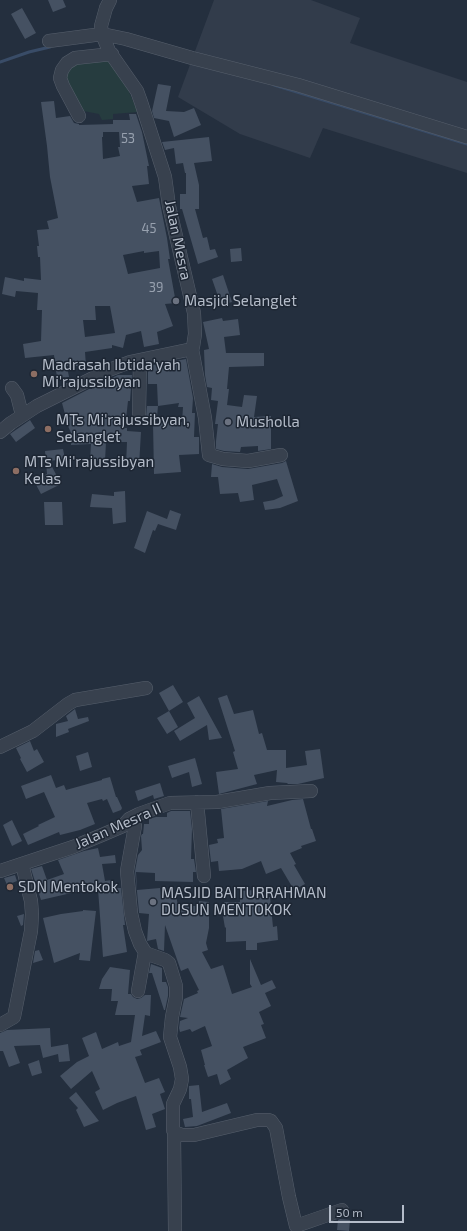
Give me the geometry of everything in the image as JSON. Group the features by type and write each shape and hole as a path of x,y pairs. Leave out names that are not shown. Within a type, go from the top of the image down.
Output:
{"street":[{"path":"103,36 101,26 110,0"},
{"path":"49,41 103,36 126,39 192,58 298,85 467,137"},
{"name":"Jalan Mesra","path":"103,36 111,53 131,81 141,102 165,177 194,313 195,334 192,349 205,418 209,455 223,459 248,461 281,455"},
{"path":"80,116 63,86 60,78 62,70 67,63 76,58 111,53"},
{"path":"0,432 22,415 37,406 109,370 130,362 192,349"},
{"path":"139,414 140,360"},
{"path":"12,388 17,395 22,415"},
{"path":"0,747 33,731 75,700 146,688"},
{"name":"Jalan Mesra II","path":"0,871 102,835 122,826 129,819 170,803 222,801 270,793 311,791"},
{"path":"197,802 204,876"},
{"path":"129,819 135,826 128,865 131,913 137,938 145,952 167,962 170,966 176,986 176,997 170,1037 180,1067 182,1079 180,1089 173,1104 172,1126 174,1132 175,1231"},
{"path":"0,1025 14,1018 31,931 31,901 22,864"},
{"path":"138,991 145,952"},
{"path":"174,1132 182,1135 194,1135 257,1120 271,1121 276,1128 296,1226 300,1226 342,1210"}],"shaded area":[{"path":"214,0 311,0 360,18 350,43 467,82 467,173 323,128 310,158 240,134 178,97"}],"green space":[{"path":"108,59 125,83 138,112 113,114 113,119 102,120 99,114 78,110 67,87 67,62"}],"building":[{"path":"48,0 63,0 66,7 53,12"},
{"path":"22,8 36,33 25,39 11,14"},
{"path":"158,84 171,86 166,111 184,112 194,108 201,125 174,137 169,121 154,118 152,111"},
{"path":"54,101 56,118 70,116 74,123 79,125 113,124 113,120 130,120 129,114 136,114 142,132 149,166 147,166 149,184 132,186 137,202 159,198 167,238 170,259 168,259 176,303 165,304 173,326 157,332 159,344 144,347 141,331 126,335 123,348 112,345 112,348 85,352 86,366 67,366 69,377 57,378 54,355 25,358 23,344 41,341 42,310 37,310 38,293 16,291 15,297 2,294 5,277 24,281 24,278 41,280 40,257 38,257 37,246 39,246 37,230 49,229 47,221 58,218 50,177 41,102","holes":["103,132 119,132 120,147 118,147 120,156 103,159","144,251 144,253 159,251 160,268 128,274 123,255","95,306 110,306 115,333 85,337 83,320 96,320"]},
{"path":"209,137 212,161 194,163 199,185 199,209 195,209 203,238 207,237 210,250 215,249 218,257 198,264 182,209 180,209 180,194 186,194 186,173 183,163 176,164 174,148 165,150 162,142"},
{"path":"241,248 242,261 231,262 230,249"},
{"path":"223,275 232,302 221,305 212,279"},
{"path":"222,318 223,321 238,319 240,335 224,337 226,353 264,353 264,366 229,367 227,405 242,407 244,395 257,396 254,417 271,416 271,449 258,451 258,446 241,447 240,452 216,449 218,424 215,424 218,401 211,400 212,388 207,387 204,350 209,349 203,322"},
{"path":"186,359 193,398 192,413 195,413 194,437 199,437 199,454 179,455 181,472 154,474 153,423 182,422 183,407 178,407 179,403 158,406 157,384 148,384 148,366"},
{"path":"118,375 132,375 130,401 128,401 125,428 127,428 127,431 141,432 139,466 126,465 127,442 106,442 105,461 90,460 91,444 71,445 71,433 65,419 62,403 89,389 92,389 94,386 100,386 99,384"},
{"path":"147,406 158,406 157,417 146,417"},
{"path":"30,420 35,428 16,442 10,434"},
{"path":"63,449 65,459 49,461 61,484 41,494 34,481 47,474 45,451"},
{"path":"286,461 298,501 280,508 265,510 263,502 274,500 283,496 277,479 252,485 254,500 240,502 238,493 220,494 218,477 211,477 212,464 222,467 248,469"},
{"path":"125,491 126,522 113,524 112,508 90,507 92,494 114,496 114,492"},
{"path":"44,502 62,502 63,525 45,525"},
{"path":"170,510 181,514 176,530 158,524 155,531 153,530 145,553 134,548 147,511 167,519"},
{"path":"173,685 183,702 169,711 159,693"},
{"path":"227,695 234,714 253,710 259,734 262,733 267,750 286,750 286,768 307,765 305,751 320,749 324,778 298,784 276,782 277,770 254,775 257,784 219,794 216,772 238,769 233,752 235,751 218,698"},
{"path":"199,696 222,738 209,740 207,725 180,741 174,731 195,718 187,703"},
{"path":"75,709 78,719 88,717 89,721 68,729 69,732 56,737 56,724 68,721 66,716"},
{"path":"169,711 178,727 167,734 157,718"},
{"path":"30,741 34,751 37,749 44,762 27,772 16,748"},
{"path":"88,752 92,767 80,771 76,756"},
{"path":"195,758 202,784 192,787 189,772 172,778 168,766"},
{"path":"51,775 56,788 64,785 66,790 110,777 116,797 122,808 121,810 113,813 107,799 87,803 95,824 80,830 60,835 59,832 28,845 23,834 55,817 44,792 26,799 21,786"},
{"path":"160,783 164,796 154,799 153,795 138,801 135,791"},
{"path":"303,799 311,829 316,841 301,846 302,848 290,853 296,864 294,865 305,884 294,890 281,868 266,874 261,861 242,869 219,871 218,861 211,862 209,845 218,843 217,839 224,838 221,809 268,801 267,806"},
{"path":"171,811 190,811 192,829 191,859 194,859 196,872 193,872 193,882 155,881 155,873 136,872 137,890 160,888 161,897 176,895 178,906 199,906 199,901 209,902 209,928 206,943 208,950 202,952 211,969 223,965 232,994 252,987 250,984 250,959 261,985 272,980 276,988 265,993 271,1006 259,1012 264,1024 261,1025 266,1038 243,1047 248,1058 227,1070 231,1079 220,1085 217,1074 208,1077 204,1065 201,1050 212,1046 205,1026 192,1032 190,1029 180,1032 179,1028 180,1021 188,1018 180,1017 184,999 198,993 197,991 199,990 188,968 181,971 165,925 164,951 158,949 156,939 147,941 149,914 139,913 135,871 138,855 142,850 141,836 143,834 144,824 149,824 149,819 156,817 167,817 167,813"},
{"path":"12,820 22,841 12,846 3,825"},
{"path":"98,848 100,857 115,855 116,863 102,864 105,881 112,880 113,888 121,888 125,925 123,925 127,952 103,957 98,889 80,891 41,900 31,869 42,866 47,880 64,874 58,860"},
{"path":"15,875 17,881 7,885 4,878"},
{"path":"254,890 254,898 270,897 273,927 277,926 278,940 257,943 257,950 246,950 246,941 226,942 226,927 225,928 223,916 224,902 240,902 240,891"},
{"path":"83,910 96,911 90,961 79,960 80,953 54,963 43,918"},
{"path":"24,914 23,925 21,926 17,916"},
{"path":"39,950 43,960 33,963 35,951"},
{"path":"151,964 162,968 162,982 166,982 168,987 165,1010 152,973 149,973"},
{"path":"110,967 130,970 128,994 131,994 137,999 145,995 151,995 150,1016 145,1015 142,1036 156,1031 161,1042 140,1050 142,1055 135,1057 145,1083 159,1078 165,1092 160,1094 165,1109 152,1114 156,1127 146,1130 136,1096 103,1110 95,1092 100,1089 92,1071 71,1089 60,1076 77,1062 89,1056 82,1038 96,1032 102,1049 118,1042 119,1046 131,1042 135,1015 115,1015 118,1001 111,1001 112,989 99,989 102,979"},
{"path":"50,1028 51,1047 68,1044 70,1061 59,1062 58,1054 43,1058 40,1045 14,1046 20,1063 9,1067 3,1051 0,1051 0,1033 7,1030"},
{"path":"39,1060 42,1073 32,1076 28,1064"},
{"path":"199,1085 202,1112 227,1103 231,1113 197,1126 185,1127 183,1119 193,1117 191,1099 189,1099 189,1086"},
{"path":"76,1092 99,1121 84,1127 76,1110 78,1108 69,1098"},
{"path":"338,1220 350,1220 349,1231 337,1230"}],"waterway":[{"path":"0,62 29,52 50,47"},
{"path":"274,85 467,144"}],"place":[{"name":"Masjid Selanglet","path":"176,301"},
{"name":"Madrasah Ibtida'yah Mi'rajussibyan","path":"34,374"},
{"name":"Musholla","path":"228,422"},
{"name":"MTs Mi'rajussibyan, Selanglet","path":"48,429"},
{"name":"MTs Mi'rajussibyan Kelas","path":"16,471"},
{"name":"SDN Mentokok","path":"10,887"},
{"name":"MASJID BAITURRAHMAN DUSUN MENTOKOK","path":"153,902"}]}
